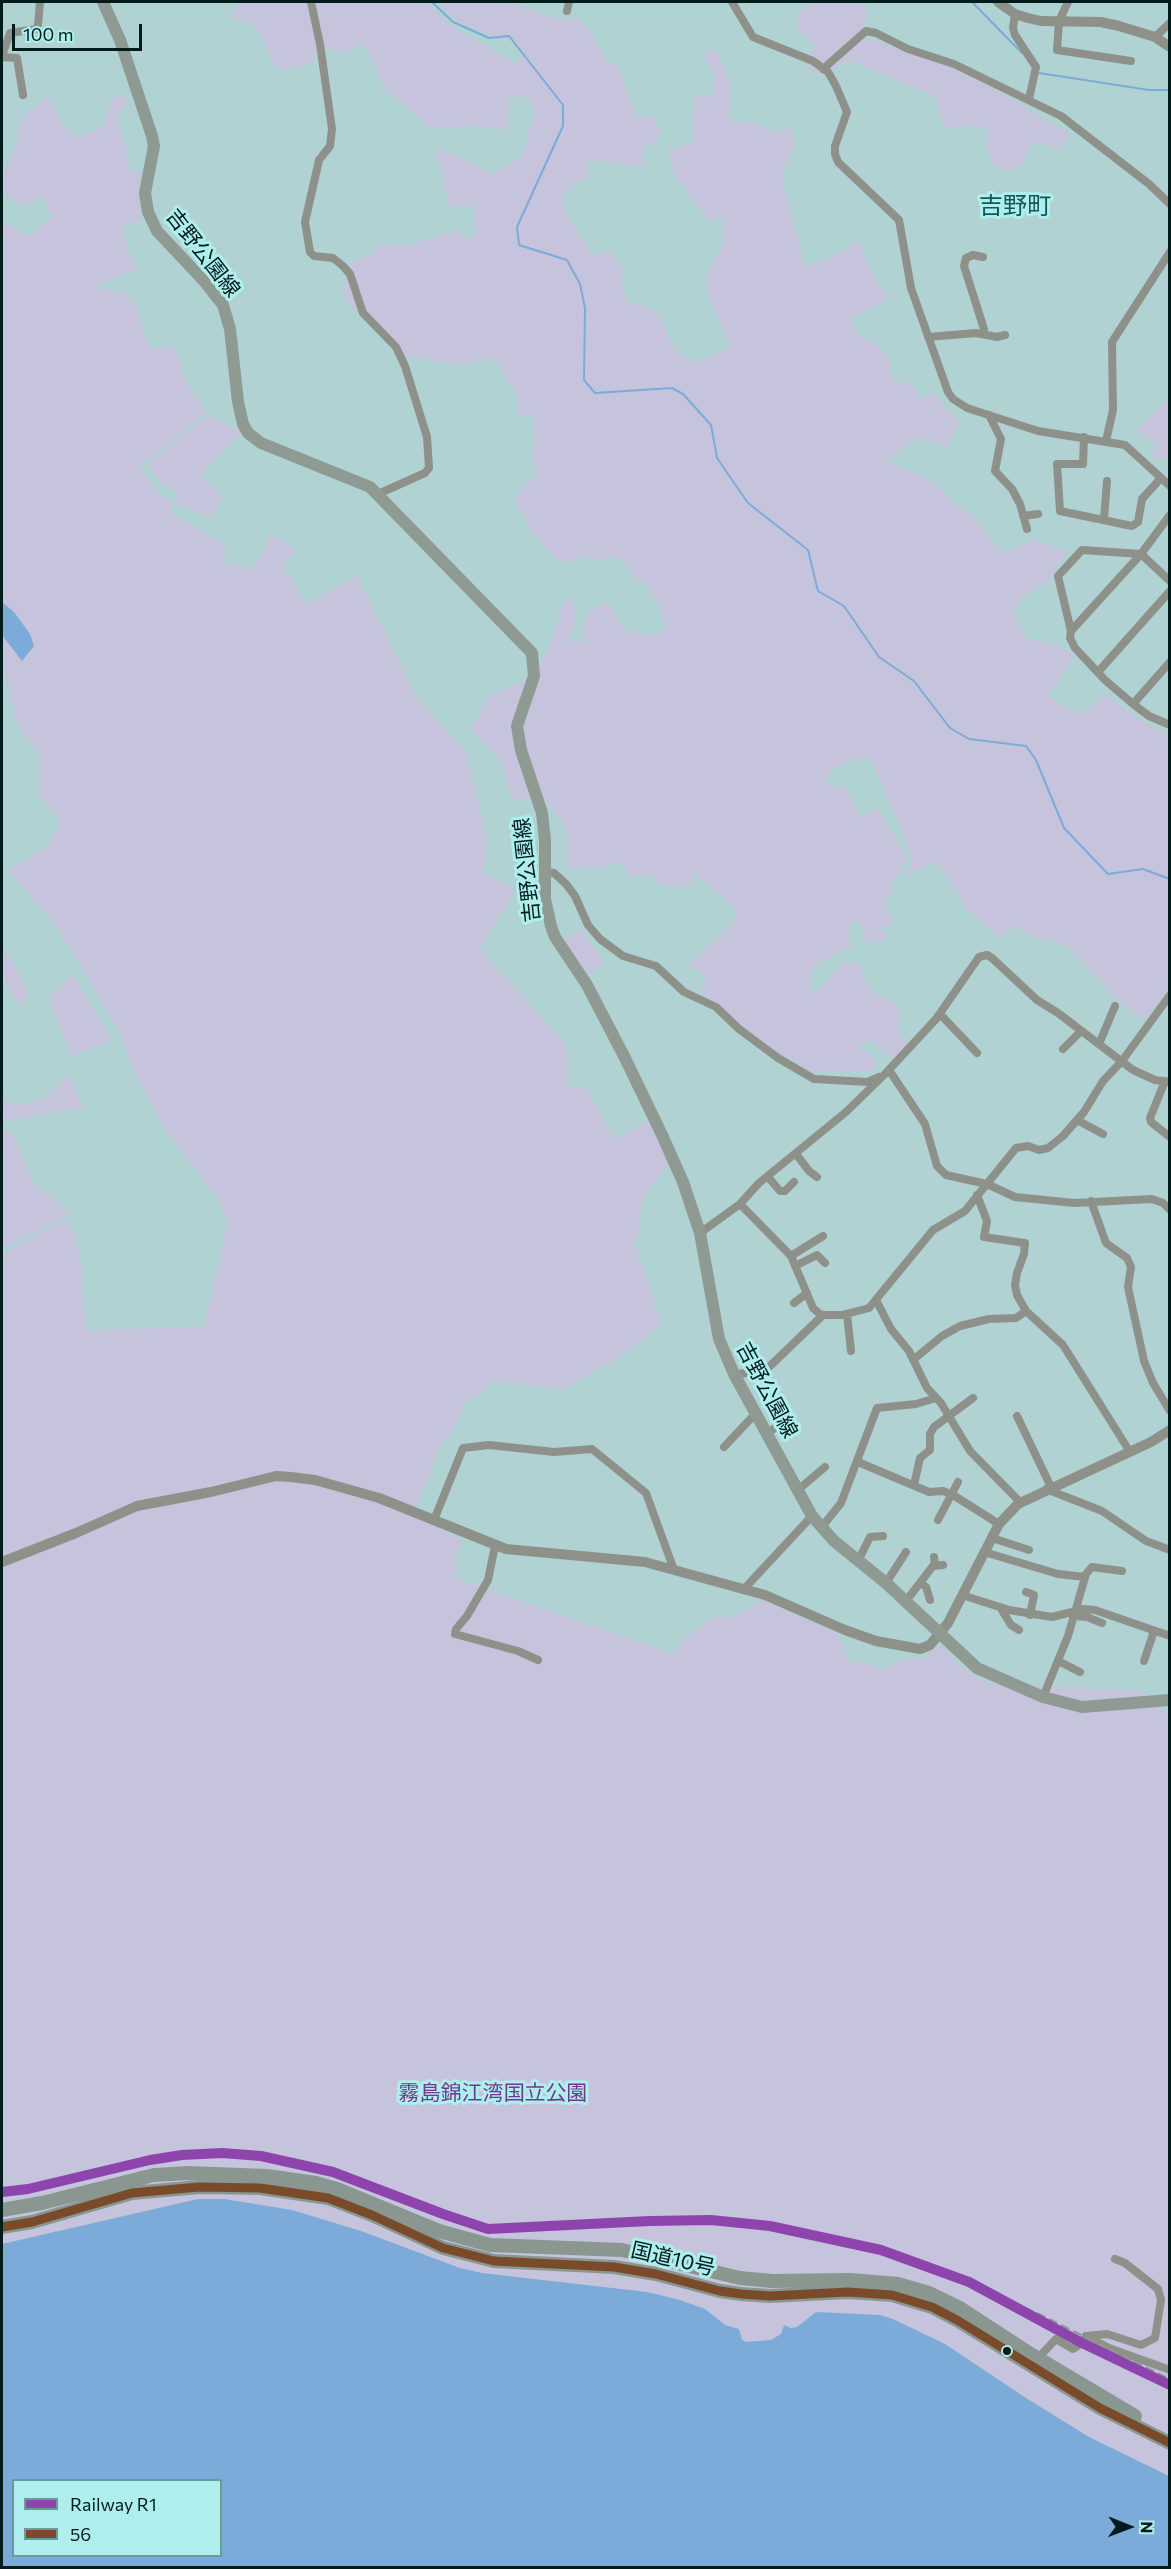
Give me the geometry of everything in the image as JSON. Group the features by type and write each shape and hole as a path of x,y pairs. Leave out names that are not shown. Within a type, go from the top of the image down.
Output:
{"highway":[{"name":"国道10号","path":"2,2210 42,2203 154,2175 209,2174 293,2179 337,2189 439,2231 490,2245 622,2250 740,2278 772,2281 849,2280 898,2284 929,2293 960,2308 1125,2411 1170,2432"},
{"name":"国道10号","path":"2,2227 32,2222 132,2193 180,2188 260,2188 328,2198 372,2215 443,2248 494,2261 614,2267 656,2274 711,2289 741,2294 770,2296 848,2292 892,2295 932,2307 957,2320 1100,2408 1170,2443"}],"main road":[{"name":"吉野公園線","path":"103,2 120,40 152,136 154,146 145,193 148,212 157,231 223,305 230,329 238,402 243,424 255,440 364,484 378,494 532,653 534,676 517,726 521,750 542,813 548,914 555,937 587,985 625,1058 683,1182 700,1233 719,1339 734,1374 812,1516 821,1528 886,1583 977,1668 1043,1697 1083,1707 1169,1698"}],"street":[{"path":"23,95 17,58 2,56 10,33 36,29 40,2"},
{"path":"311,2 320,44 332,129 330,146 319,160 305,222 310,252 314,256 333,258 350,274 363,313 396,347 405,366 427,437 429,468 425,473 378,494"},
{"path":"567,11 569,2"},
{"path":"732,2 753,37 813,61 828,72 836,86 847,112 835,146 838,162 898,220 911,288 948,392 953,399 958,404 1038,431 1125,445 1170,486"},
{"path":"1068,2 1059,21 1057,50 1131,61"},
{"path":"1002,3 1015,14 1041,21 1101,22 1155,37 1170,47"},
{"path":"1015,14 1013,28 1015,34 1036,66 1029,99"},
{"path":"1155,37 1170,23"},
{"path":"824,69 866,31 954,64 1061,116 1149,184 1170,204"},
{"path":"1106,441 1113,410 1112,342 1170,252"},
{"path":"983,257 973,255 966,258 964,266 984,329 983,334"},
{"path":"928,337 1005,335"},
{"path":"989,415 1001,439 995,471 1012,489 1027,530"},
{"path":"1084,437 1083,464 1057,464 1060,511 1132,526 1138,522 1142,499 1161,478"},
{"path":"1104,519 1107,481"},
{"path":"1023,516 1038,514"},
{"path":"1071,631 1141,554 1170,515"},
{"path":"1170,581 1141,554 1082,550 1058,576 1074,648 1133,704 1149,716 1170,725"},
{"path":"1098,672 1170,591"},
{"path":"1133,704 1170,662"},
{"path":"544,872 554,873 566,884 588,925 600,939 623,956 656,966 684,992 716,1007 739,1029 778,1058 814,1079 868,1082 887,1072"},
{"path":"700,1233 740,1204 768,1177 846,1112 887,1072 940,1014 979,957 987,955 1036,1000 1133,1070 1167,1082 1150,1118 1151,1122 1170,1137"},
{"path":"740,1204 791,1256 813,1308 823,1315 847,1314 869,1308 933,1230 965,1211 1016,1148 1028,1146 1039,1150 1048,1148 1077,1120 1103,1081 1122,1061 1170,995"},
{"path":"1099,1044 1115,1006"},
{"path":"940,1014 977,1053"},
{"path":"1063,1049 1081,1031"},
{"path":"887,1072 925,1124 937,1166 946,1175 987,1184 1015,1197 1074,1203 1152,1199 1162,1203 1170,1210"},
{"path":"1077,1120 1103,1134"},
{"path":"796,1154 808,1171 817,1177"},
{"path":"768,1177 780,1191 785,1191 794,1182"},
{"path":"977,1196 987,1221 984,1237 1025,1243 1015,1285 1017,1295 1026,1311 1063,1345 1130,1452"},
{"path":"1091,1201 1106,1243 1127,1258 1131,1267 1128,1287 1144,1361 1152,1383 1170,1411"},
{"path":"791,1256 823,1236"},
{"path":"795,1266 817,1255 825,1263"},
{"path":"794,1303 807,1293"},
{"path":"876,1300 891,1329 909,1351 927,1388 970,1451 1020,1502"},
{"path":"914,1360 942,1336 960,1326 989,1319 1016,1318 1026,1311"},
{"path":"847,1314 851,1351"},
{"path":"734,1374 749,1373 769,1367 823,1315"},
{"path":"821,1528 841,1503 877,1408 916,1404 936,1398"},
{"path":"914,1485 920,1458 930,1450 930,1434 934,1427 974,1398"},
{"path":"724,1447 756,1413"},
{"path":"1017,1416 1048,1488 1102,1511 1146,1540 1170,1550"},
{"path":"767,1433 791,1418"},
{"path":"2,1562 137,1506 211,1492 276,1476 315,1480 379,1498 495,1546 518,1551 621,1558 674,1570 783,1602 845,1630 890,1644 920,1649 930,1645 941,1633 999,1524 1020,1502 1130,1452 1170,1430"},
{"path":"435,1520 463,1448 489,1445 554,1452 592,1449 646,1494 674,1570"},
{"path":"858,1462 930,1492 943,1491 954,1495 999,1524"},
{"path":"799,1489 825,1467"},
{"path":"939,1520 954,1495 958,1482"},
{"path":"744,1589 812,1516"},
{"path":"858,1561 870,1537 883,1536"},
{"path":"992,1538 1029,1550"},
{"path":"495,1546 488,1580 455,1634 518,1651 538,1660"},
{"path":"886,1583 906,1552"},
{"path":"984,1552 1058,1574 1085,1577"},
{"path":"906,1601 937,1562"},
{"path":"1043,1697 1075,1613 1085,1577 1092,1567 1122,1571"},
{"path":"921,1583 926,1587 930,1600"},
{"path":"1026,1592 1034,1595 1030,1615"},
{"path":"962,1595 1030,1615 1052,1617 1095,1610 1170,1636"},
{"path":"1000,1607 1011,1625 1019,1630"},
{"path":"1075,1613 1101,1623"},
{"path":"1144,1660 1154,1631"},
{"path":"1058,1661 1080,1672"},
{"path":"1086,2336 1107,2334 1141,2345 1155,2338 1161,2300 1158,2289 1140,2274 1115,2259"},
{"path":"1038,2358 1056,2339 1073,2349 1083,2343 1086,2336"},
{"path":"1086,2336 1109,2348 1170,2370"}],"green space":[{"path":"241,2 425,2 455,28 518,65 522,50 511,40 486,34 456,20 437,2 502,2 520,5 549,17 563,19 576,17 586,26 606,58 620,69 636,118 653,117 662,134 642,150 646,168 605,161 589,161 587,178 574,184 563,195 566,215 593,255 610,251 622,269 621,288 629,302 647,307 662,319 670,341 680,355 699,362 730,347 705,286 709,268 722,247 723,218 709,221 674,173 668,149 693,143 694,97 712,96 715,86 713,71 706,61 706,50 717,51 730,83 729,120 762,125 771,133 788,128 794,131 794,144 788,164 781,172 805,266 830,258 860,241 868,266 889,298 858,316 848,318 859,335 876,344 889,356 892,378 898,386 910,380 920,400 933,392 949,412 960,421 947,447 922,438 903,447 887,462 921,476 940,488 954,504 971,514 999,550 1008,552 1032,538 1069,553 1059,560 1049,581 1022,597 1014,613 1027,639 1049,643 1076,654 1048,696 1075,713 1091,707 1104,693 1140,720 1164,732 1170,748 1169,987 1146,1019 1119,1002 1070,949 1052,940 1039,940 1017,927 1006,931 998,938 965,907 946,874 933,862 905,877 912,862 909,847 871,759 851,759 835,769 825,779 830,785 846,788 860,817 877,809 907,856 905,865 893,883 892,894 884,902 894,922 881,928 889,938 866,943 860,923 852,922 849,936 851,947 835,953 812,969 811,989 814,995 846,962 860,962 863,980 872,990 880,997 896,1002 899,1007 900,1020 897,1026 908,1046 895,1060 871,1041 856,1045 869,1053 877,1064 870,1071 808,1071 794,1060 769,1050 699,992 707,979 688,964 734,923 736,917 732,904 693,873 693,885 686,887 661,885 650,875 630,877 621,862 601,868 568,867 568,839 564,825 543,797 525,801 511,798 502,763 471,730 486,699 538,674 541,660 549,649 562,605 568,599 572,598 575,607 575,620 568,641 587,642 582,627 588,615 598,607 609,603 625,630 655,636 667,630 659,606 644,582 633,582 632,571 624,561 612,555 606,560 585,556 569,562 556,559 531,530 515,499 537,472 532,454 535,435 533,414 518,416 517,395 497,363 485,357 466,365 416,357 403,359 370,320 356,311 344,298 345,278 350,264 372,254 382,244 401,246 459,231 463,237 477,236 473,205 449,207 436,148 477,165 492,175 519,159 527,146 526,136 536,117 529,99 522,96 509,98 507,130 473,125 452,129 429,126 382,86 377,67 361,43 348,53 318,47 314,60 303,66 282,69 273,64 256,26 231,17"},
{"path":"807,2 862,2 869,13 859,39 873,40 955,69 1009,97 1069,134 1061,151 1038,141 1032,146 1020,168 1004,170 993,165 987,147 988,129 972,126 944,127 936,96 847,60 823,76 807,68 816,44 798,31 798,16"},
{"name":"霧島錦江湾国立公園","path":"121,92 125,105 117,118 128,155 129,170 141,171 139,203 142,221 122,225 127,247 138,270 122,274 94,288 126,293 134,300 149,348 174,347 190,389 206,412 179,436 140,465 160,496 171,500 171,513 227,546 221,562 253,568 272,534 296,551 282,565 307,604 357,575 418,700 466,750 488,844 482,872 516,890 480,948 566,1045 569,1086 587,1089 614,1139 649,1121 669,1163 643,1200 638,1224 640,1232 635,1243 662,1324 617,1359 563,1390 490,1381 481,1395 464,1402 458,1422 440,1448 413,1515 463,1541 456,1555 455,1578 674,1654 684,1639 712,1618 736,1617 761,1600 838,1633 848,1660 886,1668 903,1659 923,1659 940,1644 961,1667 990,1684 1142,1691 1169,1716 1169,2567 2,2567 2,1254 66,1220 75,1233 83,1271 82,1297 88,1330 204,1327 227,1225 221,1203 164,1127 135,1074 117,1027 58,928 8,871 41,850 52,840 59,826 59,817 38,795 41,756 24,735 16,720 7,682 2,675 2,221 28,237 54,214 48,209 42,196 24,206 8,198 3,184 4,170 17,146 19,121 46,96 53,103 63,127 78,138 105,125 111,101"},
{"path":"1169,398 1169,458 1150,458 1157,446 1137,430"},
{"path":"208,415 242,433 211,464 201,478 223,496 212,518 177,504 177,492 160,481 148,464"},
{"path":"582,929 605,964 588,975 564,941"},
{"path":"2,946 29,991 21,1007 2,978"},
{"path":"73,975 112,1040 71,1056 48,997"},
{"path":"69,1074 84,1107 7,1121 2,1118 2,1089 9,1105 27,1103 46,1098"},
{"path":"2,1126 15,1139 35,1186 54,1198 70,1215 2,1249"}],"water":[{"path":"2,602 14,612 30,634 34,646 22,661 2,635"},
{"path":"198,2199 224,2199 292,2210 361,2231 460,2268 482,2273 647,2292 680,2300 705,2309 725,2325 739,2329 742,2340 746,2342 771,2340 781,2334 784,2325 791,2328 797,2327 816,2312 880,2315 945,2344 1089,2437 1169,2476 1169,2567 2,2567 2,2244"}],"waterway":[{"path":"432,2 453,22 489,38 509,36 563,105 563,126 517,227 519,245 567,260 580,284 585,308 584,380 595,393 672,388 683,394 711,425 717,458 748,503 808,550 818,591 844,606 879,657 914,681 950,728 969,739 1026,746 1036,760 1064,828 1108,874 1143,869 1170,879"},
{"path":"972,2 1022,53"},
{"path":"1039,73 1149,90 1170,90"}],"railway":[{"path":"2,2192 28,2189 150,2160 182,2155 222,2153 261,2156 333,2172 488,2229 711,2220 770,2226 881,2250 925,2265 1039,2314 1170,2379"}],"rail line":[{"name":"R1","path":"2,2192 28,2189 150,2160 182,2155 222,2153 261,2156 333,2172 488,2229 711,2220 770,2226 881,2250 969,2282 1082,2343 1170,2385"}],"transit line":[{"name":"56","path":"2,2227 32,2222 132,2193 199,2187 260,2188 328,2198 372,2215 443,2248 494,2261 614,2267 656,2274 720,2291 741,2294 770,2296 848,2292 892,2295 932,2307 957,2320 1100,2408 1170,2443"}],"district":[{"name":"吉野町","path":"1015,206"}]}
